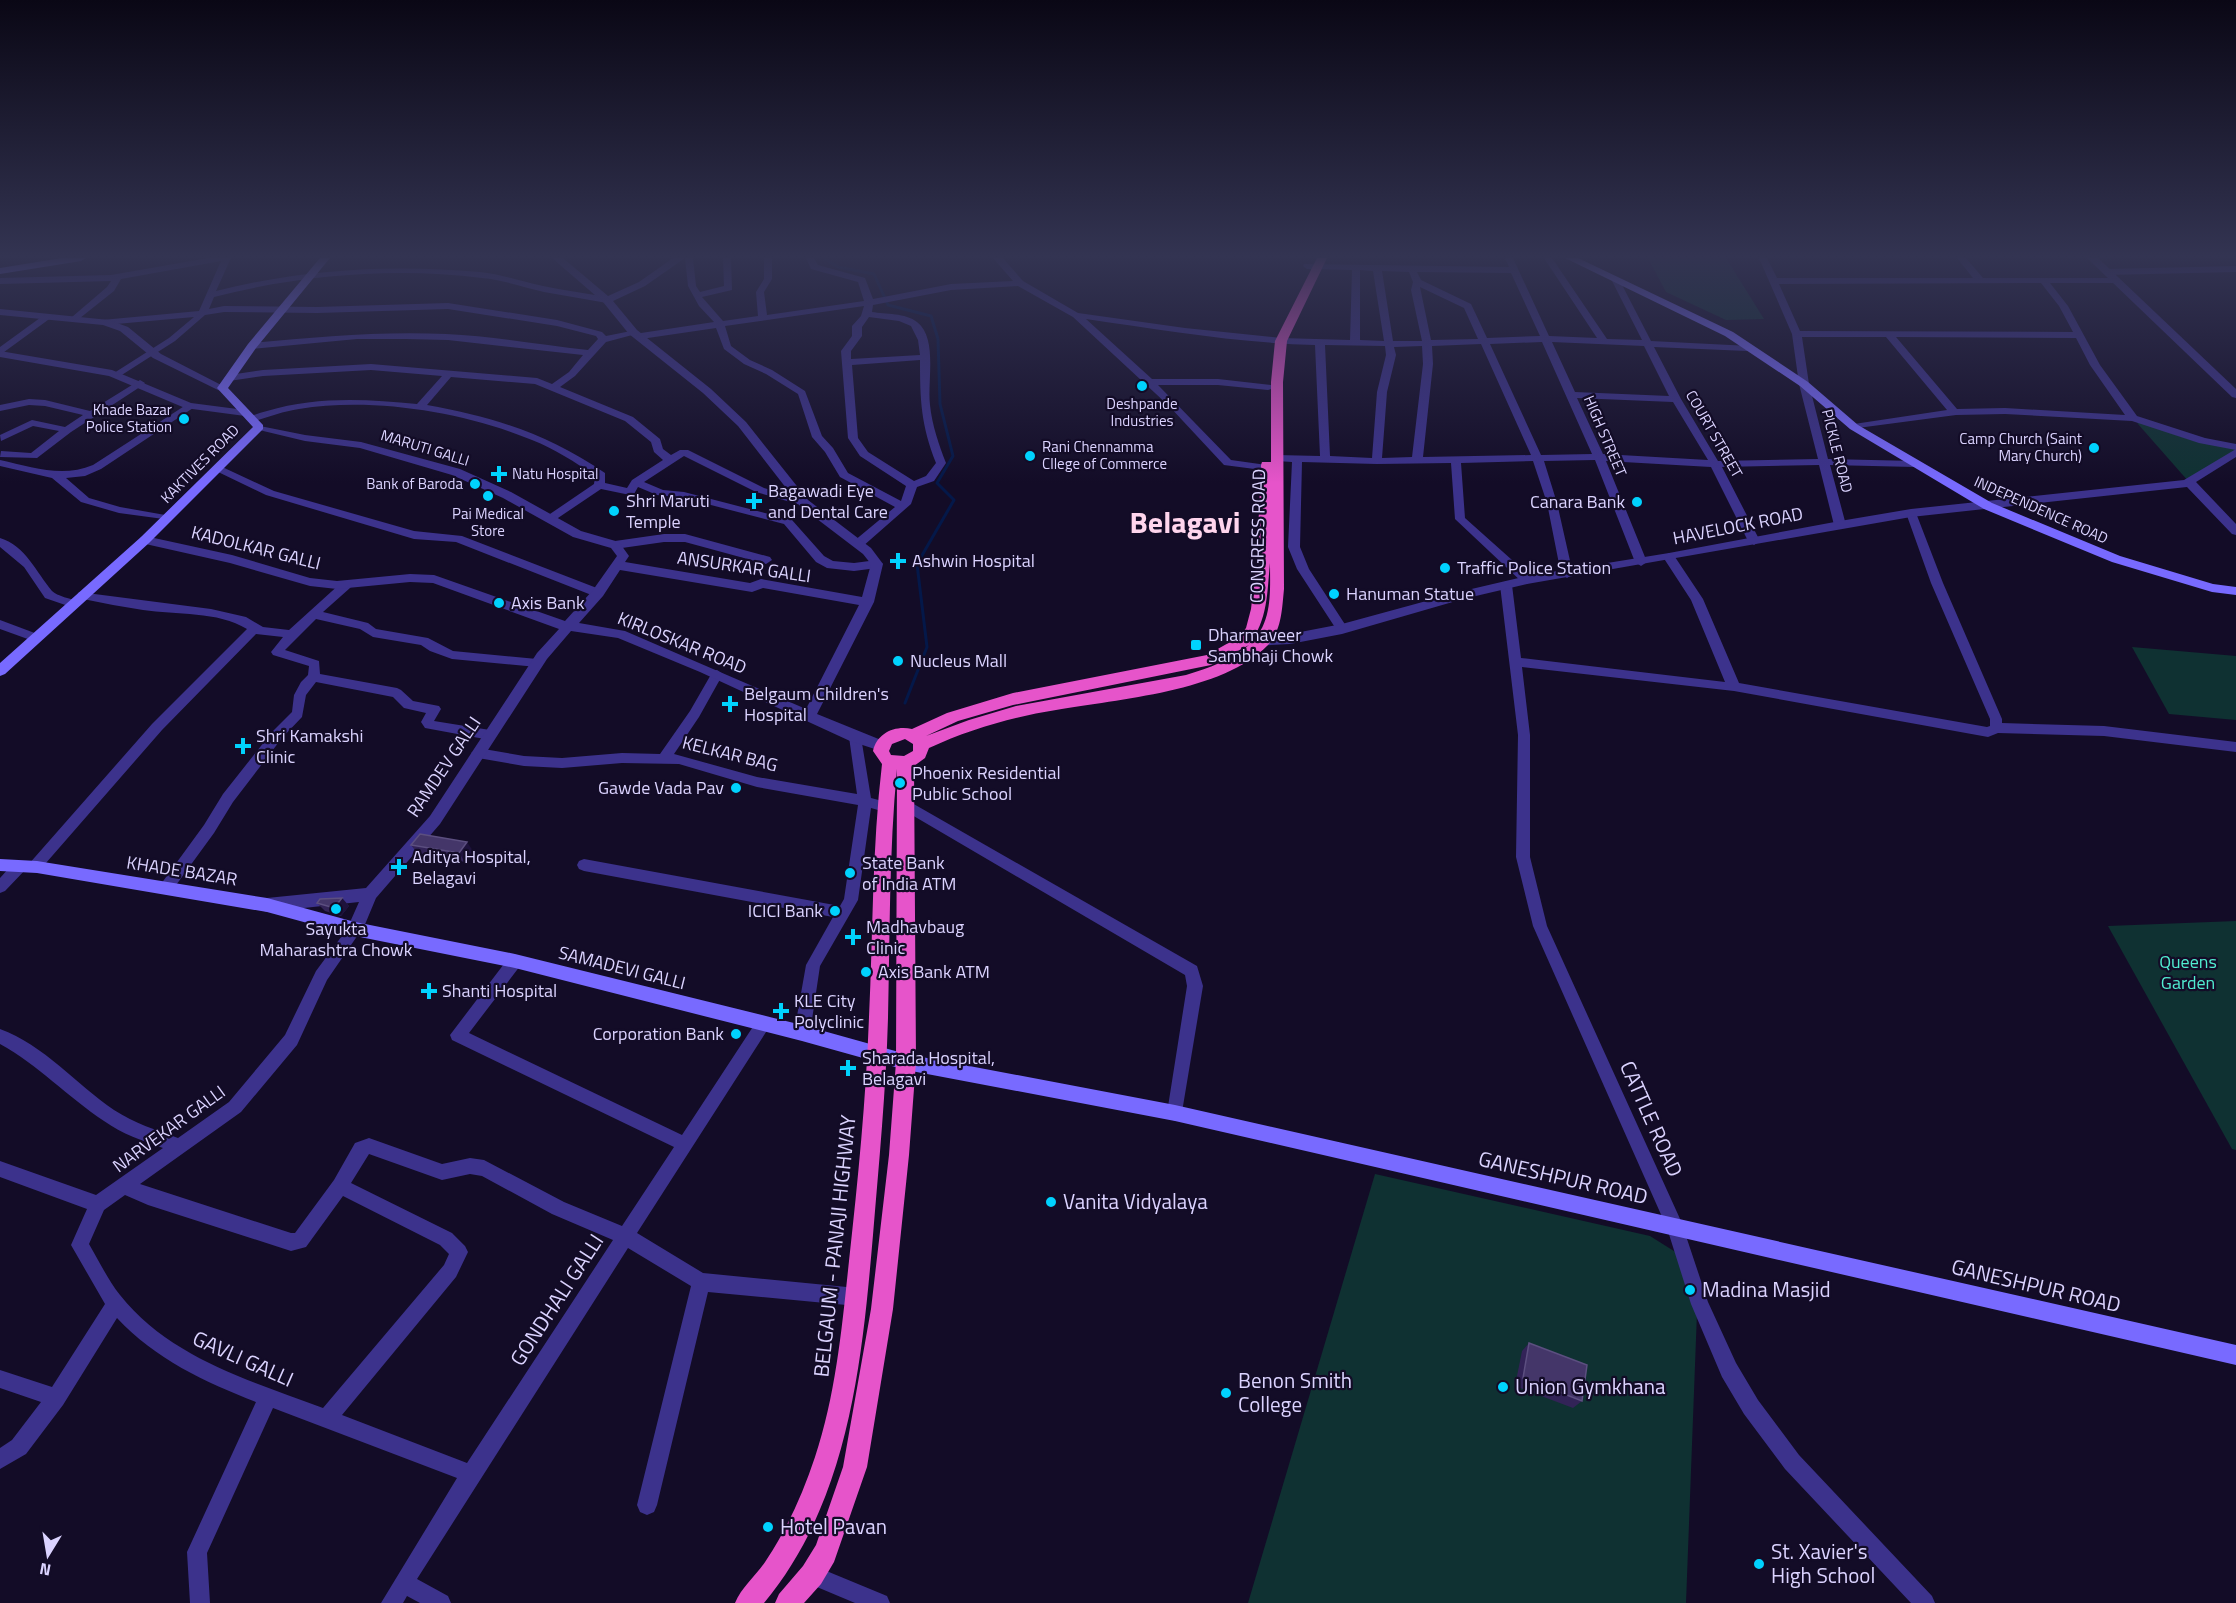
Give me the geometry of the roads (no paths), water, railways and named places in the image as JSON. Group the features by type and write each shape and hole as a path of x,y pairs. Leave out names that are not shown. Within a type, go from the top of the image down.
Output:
{"highway":[{"name":"CONGRESS ROAD","path":"1244,641 1253,629 1258,609 1274,465 1268,387 1277,341 1281,333"},
{"name":"CONGRESS ROAD","path":"917,740 1029,709 1207,676 1243,659 1263,641 1275,612 1274,465 1277,341"},
{"path":"917,740 953,717 1013,699 1211,660 1244,641"},
{"path":"905,733 917,740 916,758 892,757 890,736 905,733"},
{"name":"BELGAUM - PANAJI HIGHWAY","path":"748,1603 781,1560 801,1526 817,1488 842,1406 856,1298 877,1054 885,804 892,757"},
{"name":"BELGAUM - PANAJI HIGHWAY","path":"788,1603 812,1575 825,1553 855,1467 882,1309 900,1144 906,1062 885,804"}],"main road":[{"path":"225,383 263,333"},
{"name":"INDEPENDENCE ROAD","path":"1727,333 1804,384 1854,427 1988,506 2116,559 2212,588 2236,591"},
{"name":"KAKTIVES ROAD","path":"0,671 145,540 218,468 252,420 225,383"},
{"name":"KHADE BAZAR","path":"0,864 27,866 267,905 355,929"},
{"name":"SAMADEVI GALLI","path":"355,929 515,961 877,1054"},
{"name":"GANESHPUR ROAD","path":"877,1054 906,1062 1175,1113 2236,1355"}],"street":[{"path":"0,353 26,333"},
{"path":"129,333 153,352 225,383 263,373 371,368 450,372 537,381 629,419 657,441 658,450 670,460"},
{"path":"117,375 178,333"},
{"path":"595,333 607,339 641,337"},
{"path":"637,333 707,391 742,424 804,503 858,544 877,564"},
{"path":"553,388 572,374 589,353 607,339 669,333"},
{"path":"721,333 728,347 747,362 769,372 802,393 817,437 829,450 844,475 902,506"},
{"path":"857,333 846,351 853,438 864,454 912,485 924,483 936,475 941,463 933,444 925,402 926,357 917,333"},
{"path":"1095,333 1173,404 1228,463 1274,465 1297,460 1324,459 1417,461 1599,457 1715,464 1826,462 1916,464"},
{"path":"1214,333 1277,341 1427,344 1546,339 1747,348"},
{"path":"1355,333 1355,342"},
{"path":"1377,461 1391,344 1389,333"},
{"path":"1417,461 1428,364 1424,333"},
{"path":"1479,333 1537,457 1552,503 1567,574"},
{"name":"HIGH STREET","path":"1543,333 1599,457 1641,562"},
{"path":"1598,333 1604,342"},
{"name":"COURT STREET","path":"1641,333 1676,399 1715,464 1754,541"},
{"path":"2170,333 2236,395"},
{"path":"1797,334 2078,335 2095,365 2133,418"},
{"name":"PICKLE ROAD","path":"1797,334 1804,384 1826,462 1840,525"},
{"path":"1889,334 1954,412"},
{"path":"252,346 357,336 406,336 448,338 589,353"},
{"path":"1320,341 1324,459"},
{"name":"MARUTI GALLI","path":"0,353 117,375 189,406 252,420 305,438 361,445 456,472 551,518 577,534 615,545"},
{"path":"846,362 926,357"},
{"path":"421,406 450,372"},
{"path":"1148,382 1218,382 1268,387"},
{"path":"1,458 33,456 67,430 140,383"},
{"path":"1572,395 1676,399"},
{"path":"0,408 37,403 91,414"},
{"path":"252,420 302,405 421,406 446,410 546,441 581,459 601,475 599,485 551,518"},
{"path":"56,476 81,474 97,467 189,406"},
{"path":"1854,427 1954,412 2005,411 2133,418 2203,441 2236,447"},
{"path":"0,438 32,423 67,430"},
{"name":"HAVELOCK ROAD","path":"1244,641 1263,641 1342,629 1527,580 1641,562 1911,513 2160,488 2189,482 2236,452"},
{"path":"599,485 630,492 636,482 684,453 760,490 804,503"},
{"path":"1,458 56,476 85,500 119,510 167,518"},
{"path":"1297,460 1294,547 1303,570 1342,629"},
{"path":"1456,460 1460,519 1527,580"},
{"path":"218,468 270,493 404,532 458,539 598,593"},
{"path":"636,482 661,493 684,495 788,522 820,559 831,565 854,567 877,564"},
{"path":"2189,482 2236,531"},
{"path":"858,544 907,502 912,485"},
{"path":"1911,513 1937,583 1996,719 1996,728"},
{"path":"615,545 685,538 766,561"},
{"name":"KADOLKAR GALLI","path":"145,540 232,559 310,582 346,585 410,578 434,579 566,626"},
{"path":"0,542 25,562 42,582 49,595 211,613 242,620 260,631 292,634"},
{"path":"615,545 623,556 616,565"},
{"path":"1669,557 1697,599 1734,687"},
{"path":"809,716 867,602 877,564"},
{"name":"RAMDEV GALLI","path":"355,929 370,894 435,820 537,663 566,626 598,593 616,565"},
{"name":"ANSURKAR GALLI","path":"616,565 752,588 761,583 867,602"},
{"path":"166,888 209,830 228,798 278,735 298,714 300,695 314,677 315,664 277,652 292,634 346,585"},
{"name":"CATTLE ROAD","path":"1506,585 1524,735 1523,857 1540,926 1675,1227 1700,1304 1729,1370 1751,1407 1792,1462 1925,1603"},
{"path":"314,614 364,626 373,633 424,641 452,655 537,663"},
{"path":"0,624 36,638"},
{"name":"KIRLOSKAR ROAD","path":"566,626 620,634 717,674 855,737 892,757"},
{"path":"0,888 27,866 157,727 255,628"},
{"path":"1515,662 1734,687 1988,732 1996,728 2104,731 2236,747"},
{"path":"663,759 695,714 717,674"},
{"path":"314,677 397,693 400,700 410,707 435,709 427,722 430,725 489,735"},
{"path":"855,737 885,804 1192,971 1195,986 1175,1113"},
{"name":"KELKAR BAG","path":"478,753 524,761 562,763 622,758 679,759 757,782 885,804"},
{"path":"802,1033 813,965 851,900 885,804"},
{"path":"585,865 843,914"},
{"path":"267,905 370,894"},
{"name":"NARVEKAR GALLI","path":"98,1204 235,1107 291,1040 321,976 355,929"},
{"path":"515,961 458,1035 684,1144"},
{"name":"GONDHALI GALLI","path":"391,1603 471,1474 763,1024"},
{"path":"0,1036 19,1045 108,1115 139,1132 180,1146"},
{"path":"125,1186 148,1197 291,1242 300,1241 340,1186 361,1149 369,1146 442,1172 470,1166 484,1168 558,1208 625,1236 701,1282 856,1298"},
{"path":"0,1169 98,1204"},
{"path":"327,1418 450,1271 459,1252 446,1239 340,1186"},
{"name":"GAVLI GALLI","path":"98,1204 80,1245 115,1304 147,1334 193,1366 268,1398 327,1418 471,1474"},
{"path":"647,1505 701,1282"},
{"path":"0,1460 19,1448 56,1398 115,1304"},
{"path":"0,1379 56,1398"},
{"path":"200,1603 197,1552 268,1398"},
{"path":"812,1575 880,1603"},
{"path":"404,1583 441,1603"}],"waterway":[{"path":"905,703 927,647 917,564 954,500 937,483 953,456 940,404 936,333"}],"place":[{"name":"Deshpande Industries","path":"1142,386"},
{"name":"Khade Bazar Police Station","path":"184,419"},
{"name":"Camp Church (Saint Mary Church)","path":"2094,448"},
{"name":"Rani Chennamma Cllege of Commerce","path":"1030,456"},
{"name":"Natu Hospital","path":"499,474"},
{"name":"Bank of Baroda","path":"475,484"},
{"name":"Pai Medical Store","path":"488,496"},
{"name":"Bagawadi Eye and Dental Care","path":"754,501"},
{"name":"Canara Bank","path":"1637,502"},
{"name":"Shri Maruti Temple","path":"614,511"},
{"name":"Ashwin Hospital","path":"898,561"},
{"name":"Traffic Police Station","path":"1445,568"},
{"name":"Hanuman Statue","path":"1334,594"},
{"name":"Axis Bank","path":"499,603"},
{"name":"Dharmaveer Sambhaji Chowk","path":"1196,645"},
{"name":"Nucleus Mall","path":"898,661"},
{"name":"Belgaum Children's Hospital","path":"730,704"},
{"name":"Shri Kamakshi Clinic","path":"243,746"},
{"name":"Phoenix Residential Public School","path":"900,783"},
{"name":"Gawde Vada Pav","path":"736,788"},
{"name":"Aditya Hospital, Belagavi","path":"399,867"},
{"name":"State Bank of India ATM","path":"850,873"},
{"name":"Sayukta Maharashtra Chowk","path":"336,909"},
{"name":"ICICI Bank","path":"835,911"},
{"name":"Madhavbaug Clinic","path":"853,937"},
{"name":"Axis Bank ATM","path":"866,972"},
{"name":"Shanti Hospital","path":"429,991"},
{"name":"KLE City Polyclinic","path":"781,1011"},
{"name":"Corporation Bank","path":"736,1034"},
{"name":"Sharada Hospital, Belagavi","path":"848,1068"},
{"name":"Vanita Vidyalaya","path":"1051,1202"},
{"name":"Madina Masjid","path":"1690,1290"},
{"name":"Union Gymkhana","path":"1503,1387"},
{"name":"Benon Smith College","path":"1226,1393"},
{"name":"Hotel Pavan","path":"768,1527"},
{"name":"St. Xavier's High School","path":"1759,1564"}],"district":[{"name":"Belagavi","path":"1185,523"}],"park label":[{"name":"Queens Garden","path":"2188,972"}]}
